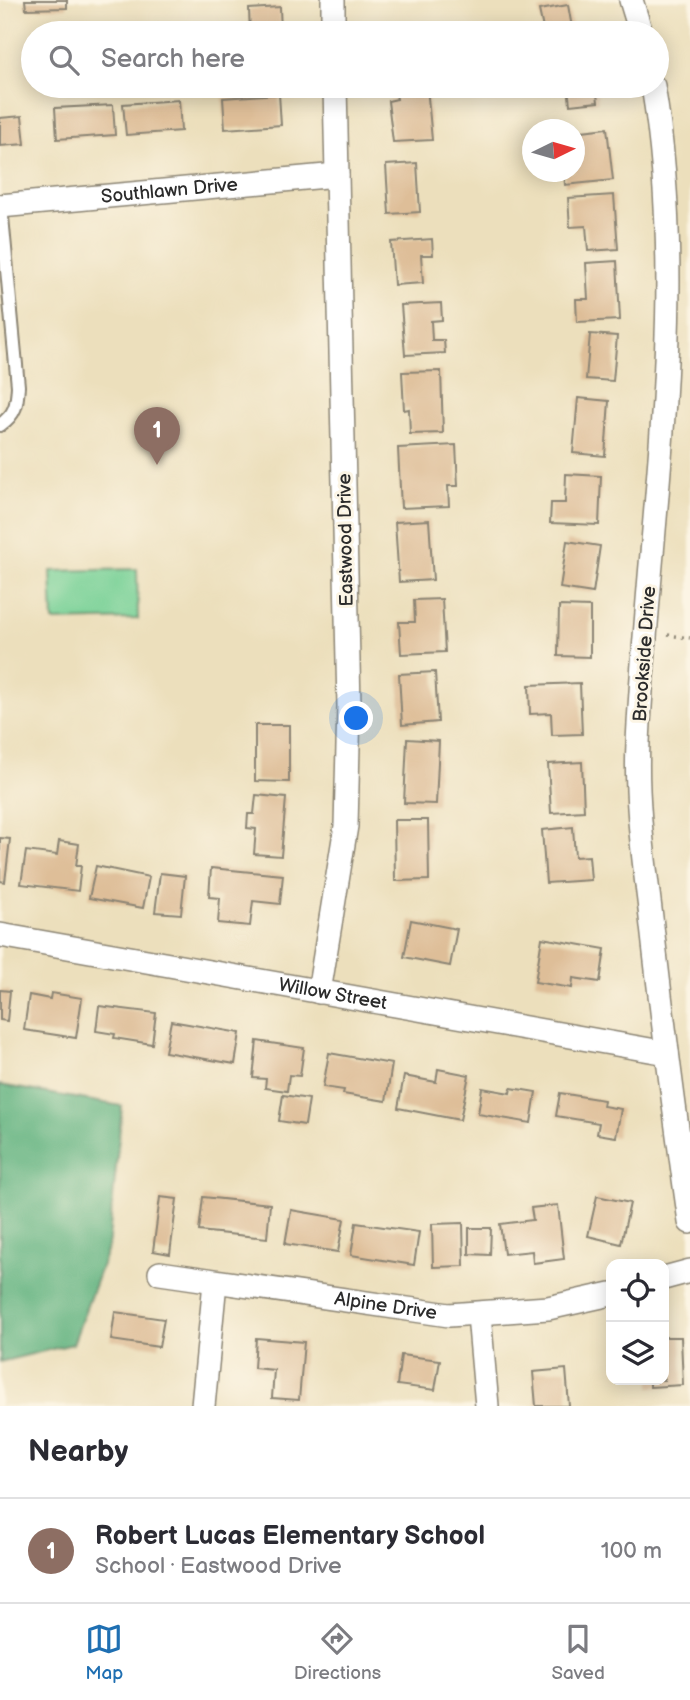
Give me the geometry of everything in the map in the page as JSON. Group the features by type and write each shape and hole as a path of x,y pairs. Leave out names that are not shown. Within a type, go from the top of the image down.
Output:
{"street":[{"path":"333,0 333,21"},
{"path":"631,0 637,21"},
{"name":"Eastwood Drive","path":"319,992 346,826 349,706 335,98"},
{"name":"Brookside Drive","path":"655,98 668,174 673,267 671,354 646,633 638,786 667,1053 690,1222"},
{"name":"Southlawn Drive","path":"0,206 337,175"},
{"name":"Willow Street","path":"0,935 667,1053"},
{"path":"669,1276 690,1270"},
{"name":"Alpine Drive","path":"160,1273 419,1312 479,1315 548,1308 606,1295"},
{"path":"203,1406 215,1282"},
{"path":"479,1315 487,1406"}],"lane":[{"path":"0,206 18,386 17,405 12,416 0,425"}],"green space":[{"path":"137,569 138,619 53,621 51,571"},
{"path":"0,1085 122,1106 108,1248 73,1344 0,1362"}],"building":[{"path":"25,0 67,0 67,8 26,9"},
{"path":"568,5 571,21 541,21 539,10"},
{"path":"280,7 281,21 250,21 249,9"},
{"path":"223,98 279,98 281,125 225,129"},
{"path":"428,98 432,140 393,142 388,101"},
{"path":"569,98 598,98 598,102 570,105"},
{"path":"179,100 181,131 126,135 123,104"},
{"path":"113,105 115,135 57,139 55,108"},
{"path":"22,116 25,144 0,146 0,118"},
{"path":"607,128 613,180 565,185 565,182 585,182 585,131"},
{"path":"417,163 420,212 389,214 386,165"},
{"path":"614,195 618,249 588,251 586,226 570,227 568,198"},
{"path":"432,239 433,255 421,255 423,283 394,285 391,242"},
{"path":"617,261 620,320 577,322 576,299 588,299 586,263"},
{"path":"441,303 442,320 431,321 432,340 444,340 445,353 405,355 401,305"},
{"path":"590,334 617,336 613,381 586,379"},
{"path":"441,371 443,433 410,434 409,409 404,410 402,372"},
{"path":"578,398 609,401 605,456 573,453"},
{"path":"456,445 458,486 448,486 449,506 401,508 398,448"},
{"path":"566,474 601,476 599,525 550,523 551,503 565,503"},
{"path":"429,520 433,580 399,582 395,522"},
{"path":"567,541 600,546 593,593 560,588"},
{"path":"442,599 445,652 401,654 399,622 415,622 414,600"},
{"path":"559,606 590,607 590,657 558,656"},
{"path":"435,672 438,722 402,725 399,674"},
{"path":"580,683 582,734 552,735 551,713 530,714 529,685"},
{"path":"255,725 289,725 289,782 255,781"},
{"path":"407,739 439,741 436,804 404,803"},
{"path":"582,762 584,811 551,813 548,764"},
{"path":"256,795 286,798 281,856 254,854 256,829 247,828 248,814 254,814"},
{"path":"394,820 428,820 429,880 395,881"},
{"path":"573,827 575,857 589,856 591,880 546,883 542,830"},
{"path":"0,838 10,839 5,882 0,881"},
{"path":"59,841 79,844 76,866 81,866 78,891 21,884 26,851 57,855"},
{"path":"96,866 149,877 143,908 89,898"},
{"path":"211,868 283,875 280,904 253,901 250,926 218,923 220,898 209,897"},
{"path":"160,873 185,876 181,914 155,912"},
{"path":"411,920 457,929 450,966 404,957"},
{"path":"542,938 605,949 600,982 573,978 572,988 535,982"},
{"path":"0,990 10,991 7,1021 0,1020"},
{"path":"51,993 82,998 76,1038 24,1030 29,995 50,999"},
{"path":"99,1006 156,1013 152,1044 114,1038 115,1034 96,1031"},
{"path":"171,1021 240,1033 235,1064 165,1052"},
{"path":"257,1041 304,1048 300,1076 289,1075 287,1091 265,1088 266,1079 253,1078"},
{"path":"329,1053 392,1064 386,1101 343,1094 344,1090 323,1087"},
{"path":"438,1069 469,1075 460,1120 398,1108 404,1076 436,1082"},
{"path":"482,1088 510,1093 511,1088 536,1092 531,1123 478,1114"},
{"path":"560,1093 604,1100 603,1106 621,1109 616,1137 597,1134 599,1123 556,1116"},
{"path":"283,1095 309,1099 305,1125 279,1121"},
{"path":"597,1196 630,1203 621,1244 588,1236"},
{"path":"160,1197 177,1199 170,1254 153,1251"},
{"path":"203,1197 270,1204 267,1238 199,1231"},
{"path":"558,1205 564,1259 533,1263 532,1251 504,1254 500,1224 533,1220 531,1208"},
{"path":"291,1210 344,1219 338,1252 285,1244"},
{"path":"356,1223 419,1232 414,1265 351,1255"},
{"path":"463,1223 464,1266 433,1267 432,1224"},
{"path":"469,1228 491,1228 490,1255 469,1254"},
{"path":"115,1312 164,1319 159,1347 111,1340"},
{"path":"669,1337 681,1337 683,1385 650,1387 669,1385"},
{"path":"256,1338 304,1342 299,1400 272,1398 274,1370 254,1368"},
{"path":"401,1355 440,1360 435,1390 397,1385"},
{"path":"566,1369 569,1406 536,1406 533,1372"}],"place":[{"name":"Robert Lucas Elementary School","path":"157,465"}]}
